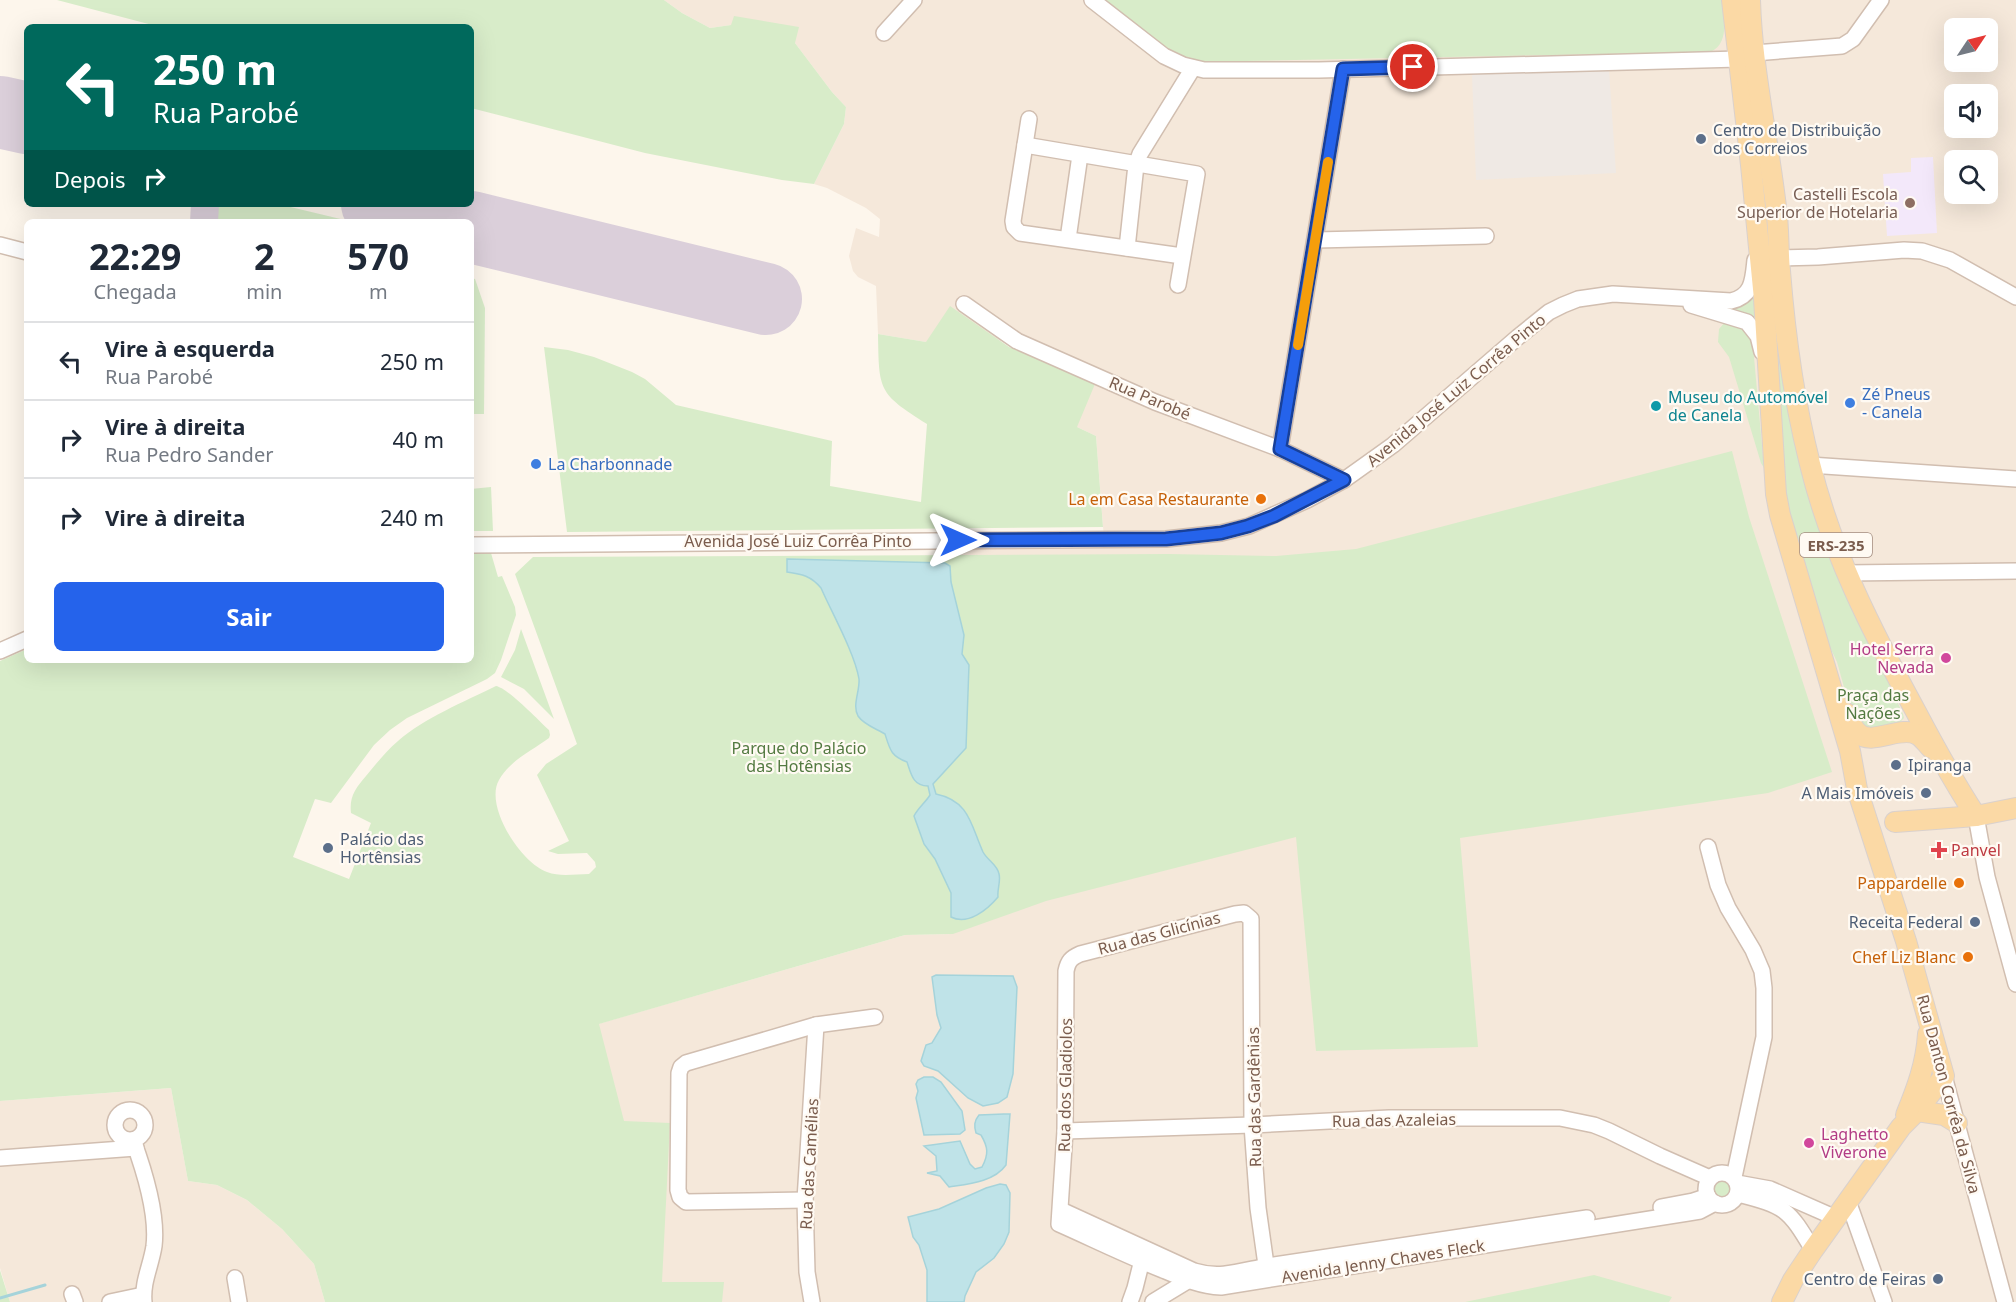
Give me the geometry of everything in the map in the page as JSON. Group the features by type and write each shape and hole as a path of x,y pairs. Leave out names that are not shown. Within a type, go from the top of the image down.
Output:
{"main road":[{"name":"ERS-235","path":"1732,0 1747,56 1776,210 1779,258 1796,395 1810,465 1846,573 1895,674 1953,781 1967,816"},
{"name":"ERS-235","path":"1750,0 1747,56 1751,165 1768,339 1776,494 1795,567 1850,750"},
{"path":"1751,165 1762,201 1768,244 1774,257 1779,258"},
{"path":"1828,673 1857,732 1863,737 1916,734 1941,759"},
{"path":"1895,674 1910,715 1907,725 1850,750 1868,796 1879,813 1895,822 1967,816 2016,808"},
{"name":"Rua Danton Corrêa da Silva","path":"1850,750 1860,799 1889,887 1944,1076"},
{"path":"1932,818 1950,805 1954,791 1953,781"},
{"name":"Rua Danton Corrêa da Silva","path":"1889,887 1885,861 1887,840 1895,822"},
{"path":"1901,1127 1923,1073 1927,1056 1929,1023"},
{"path":"1782,1302 1793,1280 1813,1250 1901,1127 1917,1111 1944,1076"},
{"path":"1917,1111 1944,1115 1957,1123"}],"street":[{"path":"884,33 914,0"},
{"path":"1092,0 1172,61 1192,68 1229,71 1747,56 1842,46 1853,39 1881,0"},
{"path":"1127,248 1136,165 1140,154 1192,68"},
{"path":"1280,449 1343,69"},
{"path":"1029,119 1013,220 1014,227 1020,232 1182,256"},
{"path":"1025,145 1197,174 1178,285"},
{"path":"1068,239 1080,155"},
{"path":"1316,240 1486,236"},
{"name":"Avenida José Luiz Corrêa Pinto","path":"474,545 1166,539 1221,533 1248,526 1307,500 1344,480 1393,445 1549,312 1578,299 1613,294 1731,301 1741,298 1749,291 1752,284 1757,236"},
{"path":"0,245 24,251"},
{"path":"1779,258 1904,250 1922,251 1950,260 2016,297"},
{"name":"Avenida José Luiz Corrêa Pinto","path":"1662,297 1746,322 1758,336 1769,376"},
{"name":"Rua Parobé","path":"964,304 1017,341 1155,402 1280,449 1344,480"},
{"path":"1810,465 2016,479"},
{"path":"1846,573 2016,571"},
{"path":"0,651 24,640"},
{"name":"ERS-235","path":"1967,816 1987,877 2016,984"},
{"path":"1708,847 1718,885 1762,971 1764,988 1762,1047 1736,1185 1731,1203 1721,1205 1712,1199 1706,1190 1710,1178 1722,1172 1736,1185 1786,1211 1795,1220 1813,1250"},
{"name":"Rua das Glicínias","path":"1070,960 1080,954 1235,914 1244,913 1249,916"},
{"name":"Rua das Gardênias","path":"1249,916 1252,921 1251,1125 1258,1208 1268,1272"},
{"name":"Rua dos Gladiolos","path":"1060,1217 1065,1131 1066,971 1070,960"},
{"path":"805,1200 686,1202 681,1197 678,1190 679,1073 681,1067 686,1063 816,1025 874,1017"},
{"name":"Rua das Camélias","path":"812,1302 806,1263 805,1200 816,1025"},
{"name":"Rua Danton Corrêa da Silva","path":"1944,1076 2005,1302"},
{"name":"Rua das Azaleias","path":"1065,1131 1389,1118 1560,1118 1594,1125 1710,1178"},
{"path":"0,1158 134,1144 149,1195 154,1246 145,1278 144,1298 110,1302"},
{"path":"1736,1185 1770,1189 1836,1218"},
{"name":"Avenida Jenny Chaves Fleck","path":"1060,1217 1191,1276 1268,1272 1688,1213 1700,1211 1712,1199"},
{"path":"1848,1201 1884,1302"},
{"path":"1130,1302 1142,1255"},
{"path":"1153,1302 1191,1276"},
{"path":"236,1278 239,1302"}],"shaded area":[{"path":"664,0 2016,0 2016,1302 584,1302 598,1024 905,935 953,934 973,662 958,540 1104,539 1096,436 1077,427 1025,354 997,339 926,342 878,334 876,286 858,277 853,271 849,256 856,228 879,237 880,219 866,208 827,188 814,184 844,124 846,107 795,43 731,25 710,28"},
{"path":"1609,70 1616,173 1476,180 1472,74"},
{"name":"Castelli Escola Superior de Hotelaria","path":"1933,157 1937,233 1887,236 1883,174 1911,172 1911,158"},
{"path":"171,1088 188,1181 217,1185 247,1200 282,1229 314,1264 325,1302 10,1302 0,1268 0,1101"}],"green space":[{"path":"57,0 664,0 710,28 731,25 734,16 799,27 795,43 846,107 844,124 814,184 782,180 645,153 474,109 474,24 149,24"},
{"path":"1103,0 1722,0 1724,29 1721,43 1710,52 1191,62 1174,59"},
{"path":"215,207 290,207 340,219 213,219"},
{"name":"Praça das Nações","path":"1775,276 1851,603 1904,718 1898,724 1865,732 1854,723 1837,662 1820,626 1788,518 1776,386"},
{"path":"474,279 485,308 484,414 474,414"},
{"path":"1756,288 1759,326 1748,315 1728,308"},
{"path":"950,306 1009,347 1095,384 1077,427 1096,436 1103,527 567,532 544,347 594,357 632,372 645,379 676,405 832,441 830,486 921,502 927,424 899,405 884,389 879,368 878,334 926,342"},
{"path":"1725,322 1743,330 1749,336 1753,346 1764,468 1729,357 1718,342 1719,329"},
{"name":"Parque do Palácio das Hotênsias","path":"1732,451 1749,517 1832,772 1768,793 1460,838 1478,1047 1316,1051 1296,837 1046,901 953,934 905,935 599,1024 624,1121 670,1123 662,1282 724,1282 722,1302 325,1302 314,1264 282,1229 247,1200 217,1185 188,1181 171,1088 0,1101 0,661 24,650 24,663 474,663 474,554 491,553 498,577 502,576 516,615 495,673 407,718 390,730 374,745 331,803 315,799 293,857 349,879 371,823 351,813 352,797 359,784 385,753 408,733 445,711 496,686 508,692 523,705 549,730 550,735 503,773 496,791 501,818 516,846 537,867 552,874 589,874 596,867 595,862 587,853 558,854 548,851 569,841 537,775 546,764 577,744 515,574 533,557 1169,554 1276,556 1356,549"},
{"path":"491,487 493,531 474,531 474,489"},
{"path":"521,629 554,719 524,689 501,677 515,650"},
{"path":"1722,1179 1729,1182 1732,1189 1729,1196 1722,1199 1715,1196 1712,1189 1715,1182"},
{"path":"0,1270 10,1302 0,1302"},
{"path":"1594,1275 1672,1297 1669,1302 1465,1302"}],"water":[{"path":"787,559 945,563 950,566 951,582 964,635 962,654 969,665 966,748 933,784 936,794 956,802 963,809 972,824 983,852 998,871 1000,879 998,897 977,915 964,919 951,917 951,893 935,859 924,844 914,816 930,795 928,786 916,782 907,762 892,752 885,734 858,716 856,703 859,679 843,634 821,588 806,576 787,572"},
{"path":"936,975 1013,976 1017,987 1013,1074 1007,1097 998,1103 983,1106 968,1098 938,1071 924,1066 921,1061 926,1045 932,1043 941,1028 932,977"},
{"path":"924,1077 933,1077 941,1082 962,1111 965,1130 960,1134 924,1135 916,1098 918,1091 916,1084"},
{"path":"1010,1114 1006,1165 1001,1171 988,1179 949,1187 940,1176 927,1173 937,1171 936,1156 924,1146 960,1141 970,1164 975,1169 982,1167 987,1151 981,1135 976,1133 976,1119 979,1115"},
{"path":"1000,1184 1006,1185 1010,1193 1009,1232 1004,1244 994,1258 976,1272 964,1302 927,1302 927,1270 919,1245 913,1237 908,1217 939,1209"}],"waterway":[{"path":"0,1298 45,1285"}],"taxiway":[{"path":"204,219 205,207"},
{"path":"419,219 420,214"}],"runway":[{"path":"0,112 24,117"},
{"path":"389,207 439,219"},
{"path":"474,228 766,299"}],"slow traffic":[{"path":"1298,345 1328,162"}],"place":[{"name":"Centro de Distribuição dos Correios","path":"1701,139"},
{"name":"Castelli Escola Superior de Hotelaria","path":"1910,203"},
{"name":"Zé Pneus - Canela","path":"1850,403"},
{"name":"Museu do Automóvel de Canela","path":"1656,406"},
{"name":"La Charbonnade","path":"536,464"},
{"name":"La em Casa Restaurante","path":"1261,499"},
{"name":"Hotel Serra Nevada","path":"1946,658"},
{"name":"Ipiranga","path":"1896,765"},
{"name":"A Mais Imóveis","path":"1926,793"},
{"name":"Palácio das Hortênsias","path":"328,848"},
{"name":"Panvel","path":"1939,850"},
{"name":"Pappardelle","path":"1959,883"},
{"name":"Receita Federal","path":"1975,922"},
{"name":"Chef Liz Blanc","path":"1968,957"},
{"name":"Laghetto Viverone","path":"1809,1143"},
{"name":"Centro de Feiras","path":"1938,1279"}],"route":[{"path":"958,540 1166,539 1221,533 1274,516 1344,480 1280,449 1343,69 1413,67"}]}
